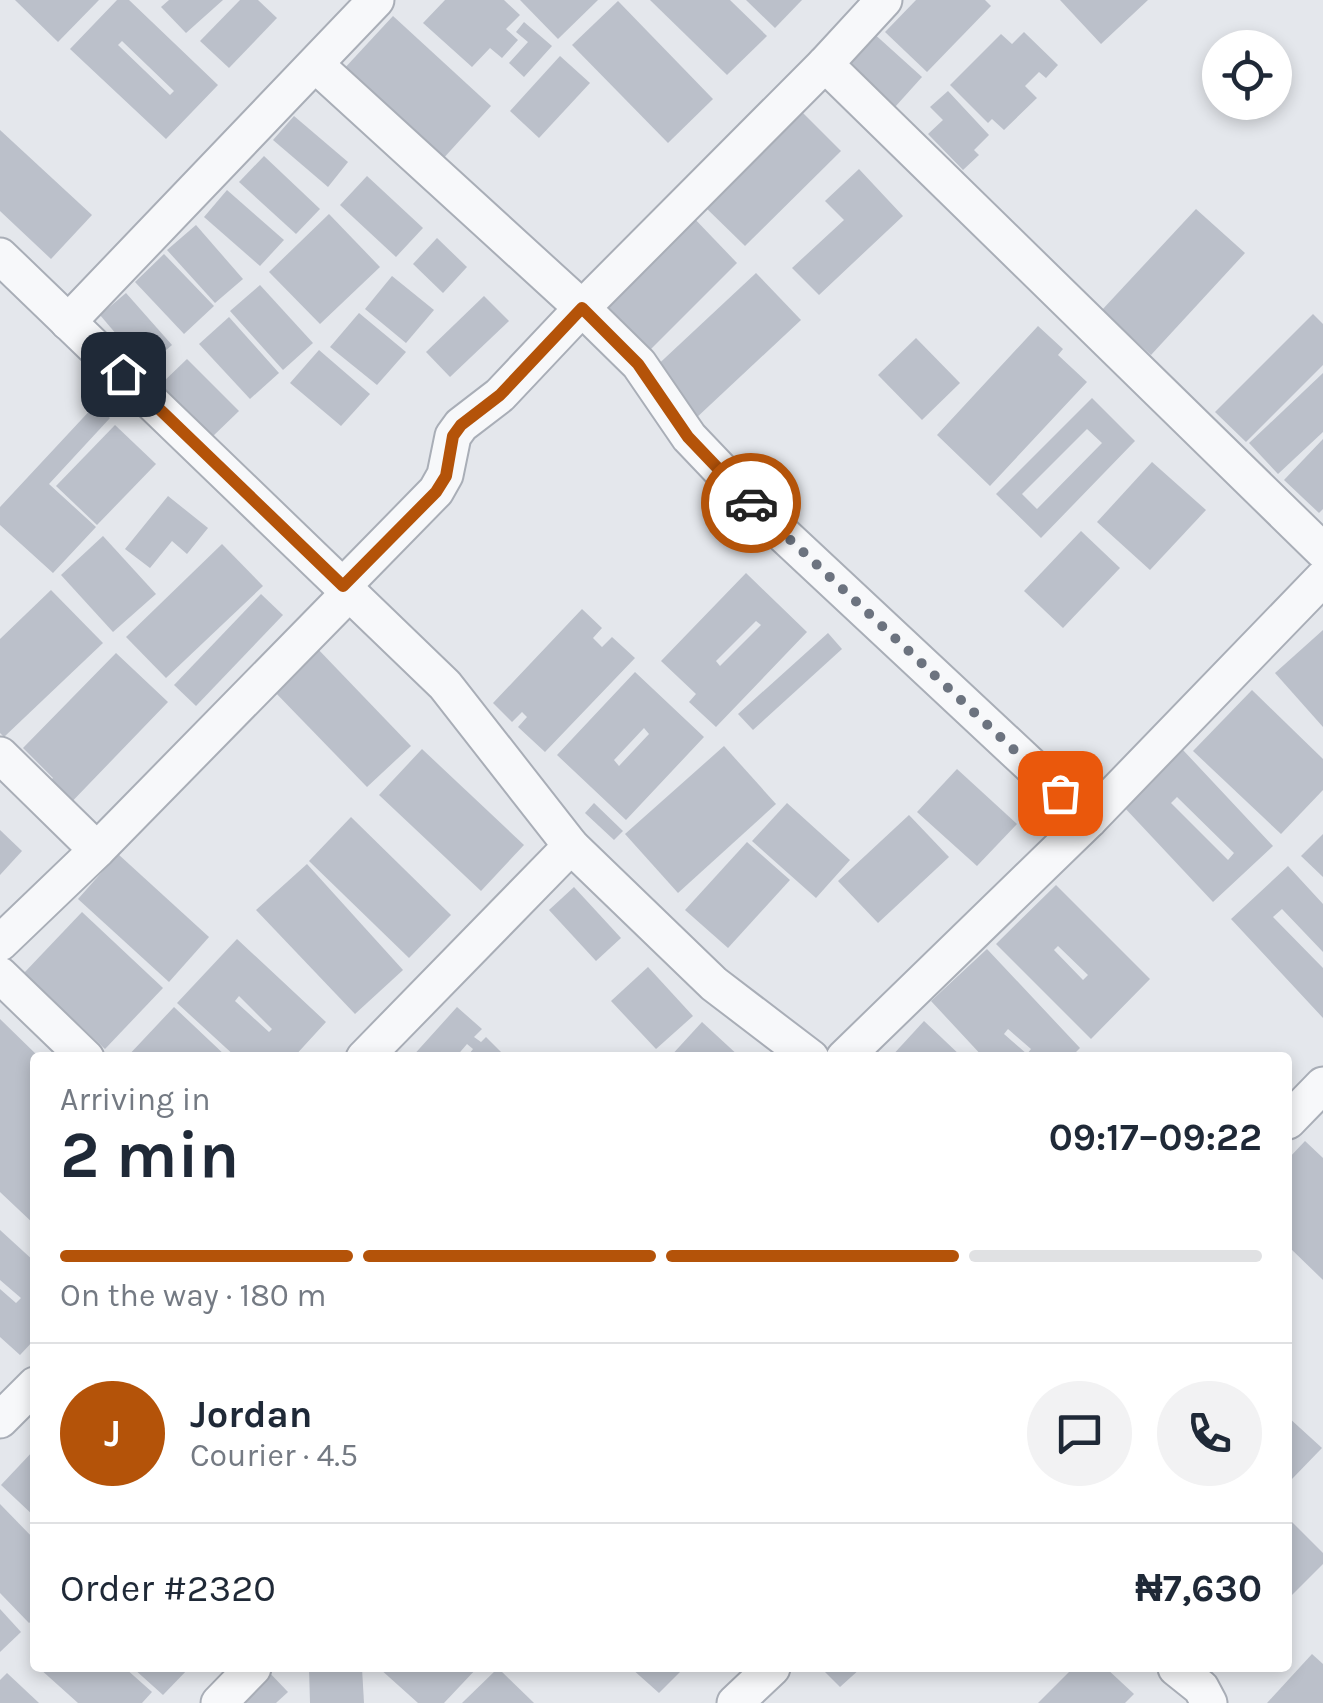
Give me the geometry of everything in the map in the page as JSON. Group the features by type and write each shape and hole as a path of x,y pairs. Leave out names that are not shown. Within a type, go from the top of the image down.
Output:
{"street":[{"path":"68,322 376,0"},
{"path":"0,943 98,850 436,492 446,476 453,436 461,425 500,395 884,0"},
{"path":"825,64 1323,551"},
{"path":"316,65 582,308 638,364 688,437 770,522 1090,820"},
{"path":"0,256 446,685 571,846 714,984 803,1052"},
{"path":"850,1052 1090,820 1323,578"},
{"path":"0,756 98,850"},
{"path":"370,1052 571,846"},
{"path":"0,975 80,1052"},
{"path":"1292,1117 1323,1085"},
{"path":"0,1420 30,1389"},
{"path":"219,1703 249,1672"},
{"path":"735,1703 768,1672"},
{"path":"1181,1672 1201,1688 1209,1703"}],"building":[{"path":"15,0 99,0 58,42"},
{"path":"117,0 129,0 218,85 166,139 70,49","holes":["122,41 174,91 170,95 118,45"]},
{"path":"169,0 223,0 186,33 161,7"},
{"path":"240,0 258,0 277,18 229,68 200,41"},
{"path":"445,0 504,0 520,15 506,29 518,40 502,58 490,48 472,67 423,23"},
{"path":"520,0 598,0 558,39"},
{"path":"650,0 730,0 767,36 727,75"},
{"path":"746,0 802,0 775,28"},
{"path":"916,0 985,0 991,6 927,72 885,32"},
{"path":"1060,0 1148,0 1101,44"},
{"path":"618,1 713,99 668,143 572,45"},
{"path":"393,16 491,106 441,161 342,71"},
{"path":"524,22 552,46 524,77 509,63 528,42 516,32"},
{"path":"871,31 922,77 895,107 844,61"},
{"path":"1024,32 1058,65 1046,78 1039,72 1025,86 1037,98 1004,130 992,119 988,123 950,85 1001,34 1012,44"},
{"path":"560,56 590,83 539,138 510,111"},
{"path":"948,91 989,135 974,150 979,155 963,170 928,134 943,120 930,107"},
{"path":"800,110 841,151 745,246 703,205"},
{"path":"294,116 348,162 328,187 273,140"},
{"path":"0,130 92,215 51,259 0,211"},
{"path":"264,156 320,209 296,234 239,182"},
{"path":"859,169 903,216 819,295 792,268 844,220 825,201"},
{"path":"367,176 423,228 396,257 340,205"},
{"path":"227,190 284,240 260,266 204,217"},
{"path":"1196,209 1245,253 1151,355 1102,310"},
{"path":"329,214 380,267 320,324 269,272"},
{"path":"691,215 737,263 648,352 599,303"},
{"path":"196,225 243,279 215,303 167,250"},
{"path":"437,238 467,267 443,293 413,264"},
{"path":"164,254 214,306 184,334 135,282"},
{"path":"756,273 801,320 694,420 650,372"},
{"path":"392,276 434,310 406,343 365,309"},
{"path":"260,285 313,343 283,370 230,311"},
{"path":"126,293 172,345 145,368 100,315"},
{"path":"484,296 509,321 450,377 426,352"},
{"path":"359,313 406,352 377,385 330,347"},
{"path":"1313,314 1323,324 1323,365 1246,442 1215,412"},
{"path":"229,317 279,373 250,399 199,344"},
{"path":"1038,326 1063,349 1058,355 1087,382 990,486 937,435"},
{"path":"916,338 960,383 922,420 878,375"},
{"path":"319,350 370,394 341,426 290,383"},
{"path":"187,359 239,411 211,438 160,385"},
{"path":"1323,373 1323,432 1278,474 1249,443"},
{"path":"1092,398 1135,441 1041,538 996,494","holes":["1087,429 1102,443 1037,509 1022,494"]},
{"path":"95,405 110,418 49,484 96,527 53,573 0,525 0,507"},
{"path":"115,425 156,464 97,525 56,486"},
{"path":"1323,439 1323,509 1319,513 1284,480"},
{"path":"1152,462 1206,510 1150,570 1097,522"},
{"path":"168,496 208,528 187,554 172,541 150,568 125,549"},
{"path":"1081,531 1120,568 1063,628 1024,591"},
{"path":"103,536 156,594 113,632 61,575"},
{"path":"222,544 263,586 166,678 126,637"},
{"path":"746,573 807,632 716,727 689,702 696,694 661,661","holes":["756,621 761,625 720,666 716,661"]},
{"path":"51,590 103,643 4,737 0,733 0,639"},
{"path":"261,594 283,615 196,706 174,685"},
{"path":"582,609 602,628 593,638 602,647 612,637 635,658 545,752 518,727 527,717 522,712 512,722 493,703"},
{"path":"1323,630 1323,727 1275,673"},
{"path":"828,633 842,649 753,730 738,714"},
{"path":"315,646 411,746 367,787 271,688"},
{"path":"116,653 168,702 62,812 40,791 53,778 23,748"},
{"path":"635,672 704,737 626,820 557,755","holes":["644,728 649,734 619,766 614,760"]},
{"path":"1252,690 1323,759 1323,790 1281,834 1193,751"},
{"path":"724,746 776,804 678,893 625,834"},
{"path":"422,749 524,845 481,891 379,795"},
{"path":"1183,750 1273,846 1213,902 1123,806","holes":["1177,797 1234,853 1228,860 1171,803"]},
{"path":"957,769 1017,824 977,866 917,812"},
{"path":"594,803 623,831 614,840 585,813"},
{"path":"787,803 850,860 816,898 752,841"},
{"path":"909,815 949,857 878,923 838,881"},
{"path":"351,817 451,915 409,958 309,861"},
{"path":"0,830 22,851 0,875"},
{"path":"1323,834 1323,877 1301,856"},
{"path":"747,842 790,880 728,948 685,910"},
{"path":"118,854 209,937 169,982 78,899"},
{"path":"307,864 403,970 355,1014 256,910"},
{"path":"1288,866 1323,904 1323,952 1282,909 1273,917 1323,968 1323,1018 1231,919"},
{"path":"1056,885 1150,979 1091,1039 996,944","holes":["1058,946 1088,975 1083,980 1054,950"]},
{"path":"574,887 621,938 596,961 549,910"},
{"path":"82,912 163,988 105,1049 24,973"},
{"path":"237,939 326,1022 298,1052 230,1052 177,1003","holes":["239,996 272,1029 269,1032 235,1001"]},
{"path":"987,949 1080,1048 1076,1052 1029,1052 1031,1049 1008,1029 1004,1034 1025,1052 978,1052 931,1001"},
{"path":"648,967 693,1016 656,1049 611,1001"},
{"path":"174,1007 222,1052 132,1052"},
{"path":"457,1007 482,1029 474,1037 481,1042 486,1037 501,1052 471,1052 473,1049 467,1044 460,1052 416,1052"},
{"path":"0,1019 34,1052 30,1052 30,1220 0,1192"},
{"path":"924,1021 957,1052 896,1052"},
{"path":"702,1022 734,1052 674,1052"},
{"path":"1305,1141 1323,1158 1323,1280 1292,1250 1292,1155"},
{"path":"0,1230 30,1257 30,1344 20,1355 0,1337 0,1289 16,1303 21,1298 0,1280"},
{"path":"1292,1421 1322,1448 1292,1479"},
{"path":"30,1454 30,1512 1,1485"},
{"path":"0,1504 30,1535 30,1622 0,1593"},
{"path":"1292,1522 1323,1553 1323,1564 1292,1595"},
{"path":"0,1609 21,1632 0,1652"},
{"path":"1312,1654 1323,1664 1323,1703 1267,1703"},
{"path":"43,1672 130,1672 152,1692 142,1703 78,1703"},
{"path":"137,1672 185,1672 163,1695"},
{"path":"265,1672 288,1692 276,1703 233,1703"},
{"path":"309,1672 362,1672 364,1703 310,1703"},
{"path":"383,1672 473,1672 444,1703 418,1703"},
{"path":"494,1672 502,1672 534,1703 462,1703"},
{"path":"635,1672 680,1672 659,1693"},
{"path":"825,1672 857,1672 840,1687"},
{"path":"1069,1672 1110,1672 1134,1694 1125,1703 1038,1703"},
{"path":"7,1673 39,1703 0,1703 0,1680"}],"way so far":[{"path":"751,503 1060,793"}],"route":[{"path":"123,374 343,586 436,492 446,476 453,436 461,425 500,395 582,308 638,364 688,437 751,503"}]}
